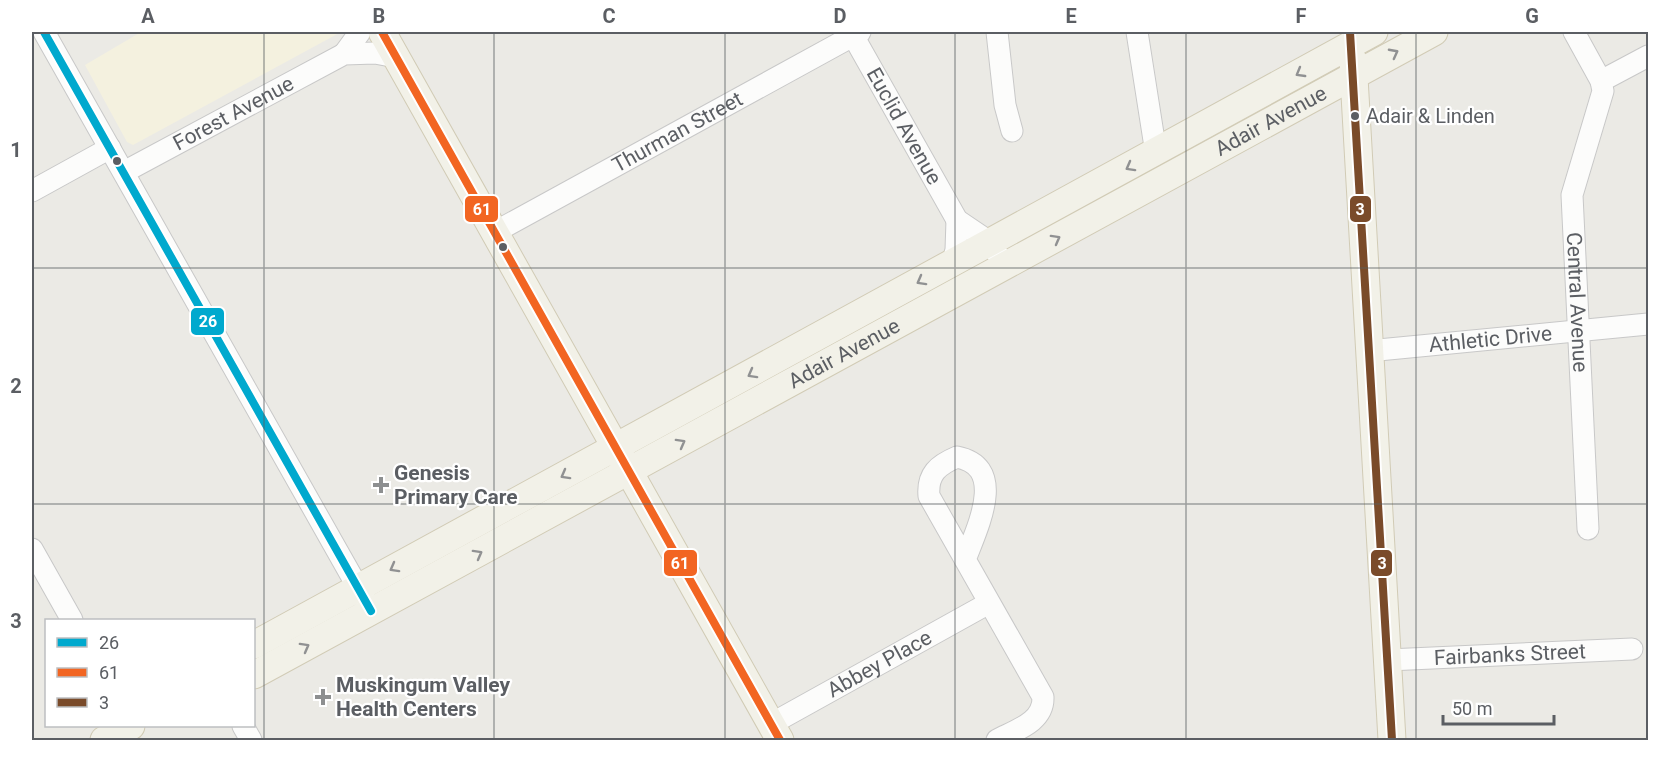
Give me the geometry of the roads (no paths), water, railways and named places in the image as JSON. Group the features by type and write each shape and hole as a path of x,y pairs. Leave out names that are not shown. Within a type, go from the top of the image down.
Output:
{"main road":[{"path":"377,32 396,57 495,231 775,736"},
{"name":"Adair Avenue","path":"255,674 1434,32"},
{"name":"Adair Avenue","path":"255,644 1156,153 1359,36"},
{"path":"1359,36 1354,74 1392,741"},
{"path":"104,741 129,727"}],"street":[{"path":"44,32 371,611"},
{"name":"Forest Avenue","path":"124,172 344,54 377,32"},
{"path":"997,32 1005,105 1012,131"},
{"path":"1137,32 1156,153"},
{"path":"1574,32 1601,81 1648,56"},
{"name":"Euclid Avenue","path":"854,33 957,220 991,243 1005,267"},
{"name":"Thurman Street","path":"495,231 854,33"},
{"name":"Forest Avenue","path":"344,54 375,53 396,57"},
{"name":"Central Avenue","path":"1588,529 1572,195 1603,91 1601,81"},
{"path":"32,191 110,148"},
{"path":"952,264 956,250 957,220"},
{"name":"Athletic Drive","path":"1368,351 1648,324"},
{"path":"32,549 71,619"},
{"path":"965,560 1043,696 1043,706 1036,718 997,741"},
{"name":"Abbey Place","path":"775,736 989,603"},
{"name":"Fairbanks Street","path":"1388,660 1632,649"},
{"path":"244,727 251,741"}],"place":[{"name":"Adair & Linden","path":"1355,116"},
{"name":"Genesis Primary Care","path":"381,485"},
{"name":"Muskingum Valley Health Centers","path":"323,697"}]}
